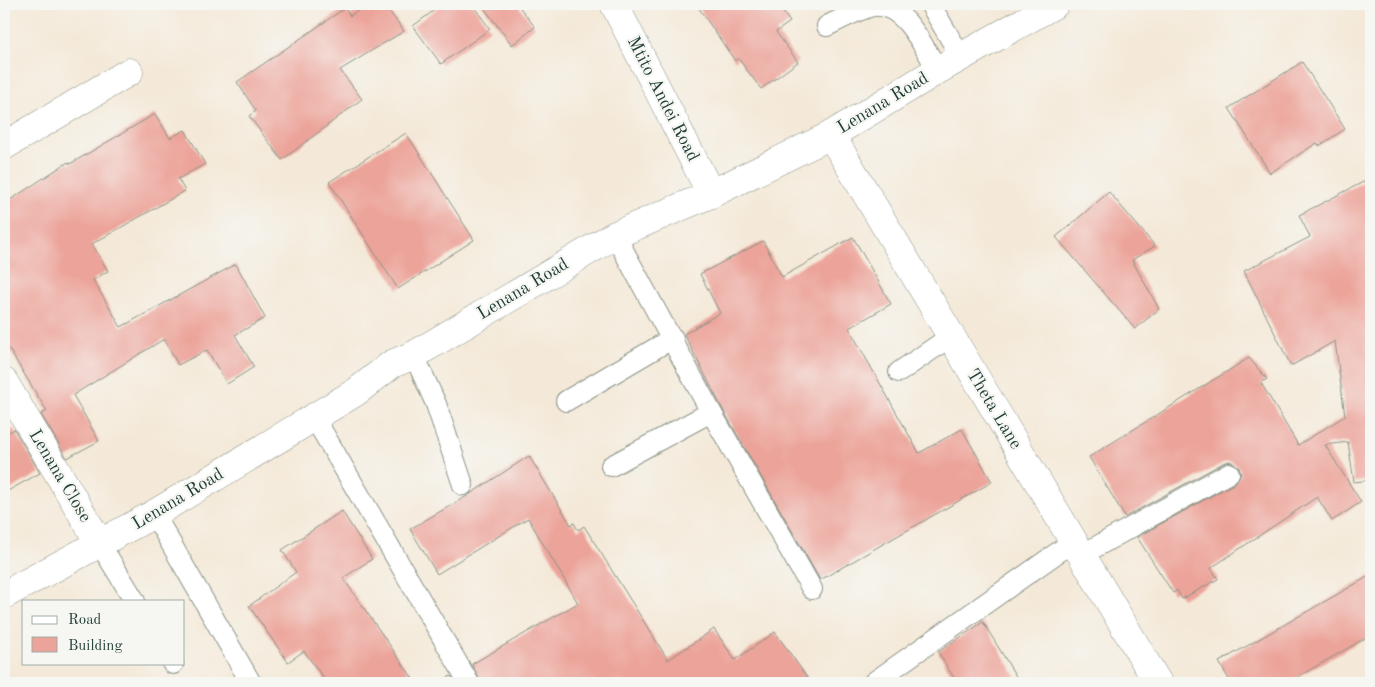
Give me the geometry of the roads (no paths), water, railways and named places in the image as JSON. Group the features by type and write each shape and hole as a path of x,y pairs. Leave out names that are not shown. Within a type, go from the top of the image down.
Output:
{"street":[{"name":"Mtito Andei Road","path":"614,4 711,194"},
{"name":"Lenana Road","path":"4,595 154,514 356,392 392,364 414,355 614,235 711,194 831,135 949,64 1055,4"},
{"path":"4,146 129,72"},
{"name":"Theta Lane","path":"831,135 950,337 1079,548 1147,680"},
{"name":"Lenana Close","path":"4,382 100,544"}],"lane":[{"path":"930,4 949,64"},
{"path":"827,26 874,6 891,9 906,20 949,64"},
{"path":"614,235 711,412 812,589"},
{"path":"899,372 950,337"},
{"path":"566,401 672,338"},
{"path":"414,355 436,404 463,485"},
{"path":"611,466 711,412"},
{"path":"314,417 469,683"},
{"path":"874,682 1079,548 1229,472"},
{"path":"154,514 251,683"},
{"path":"100,544 134,600"}]}
